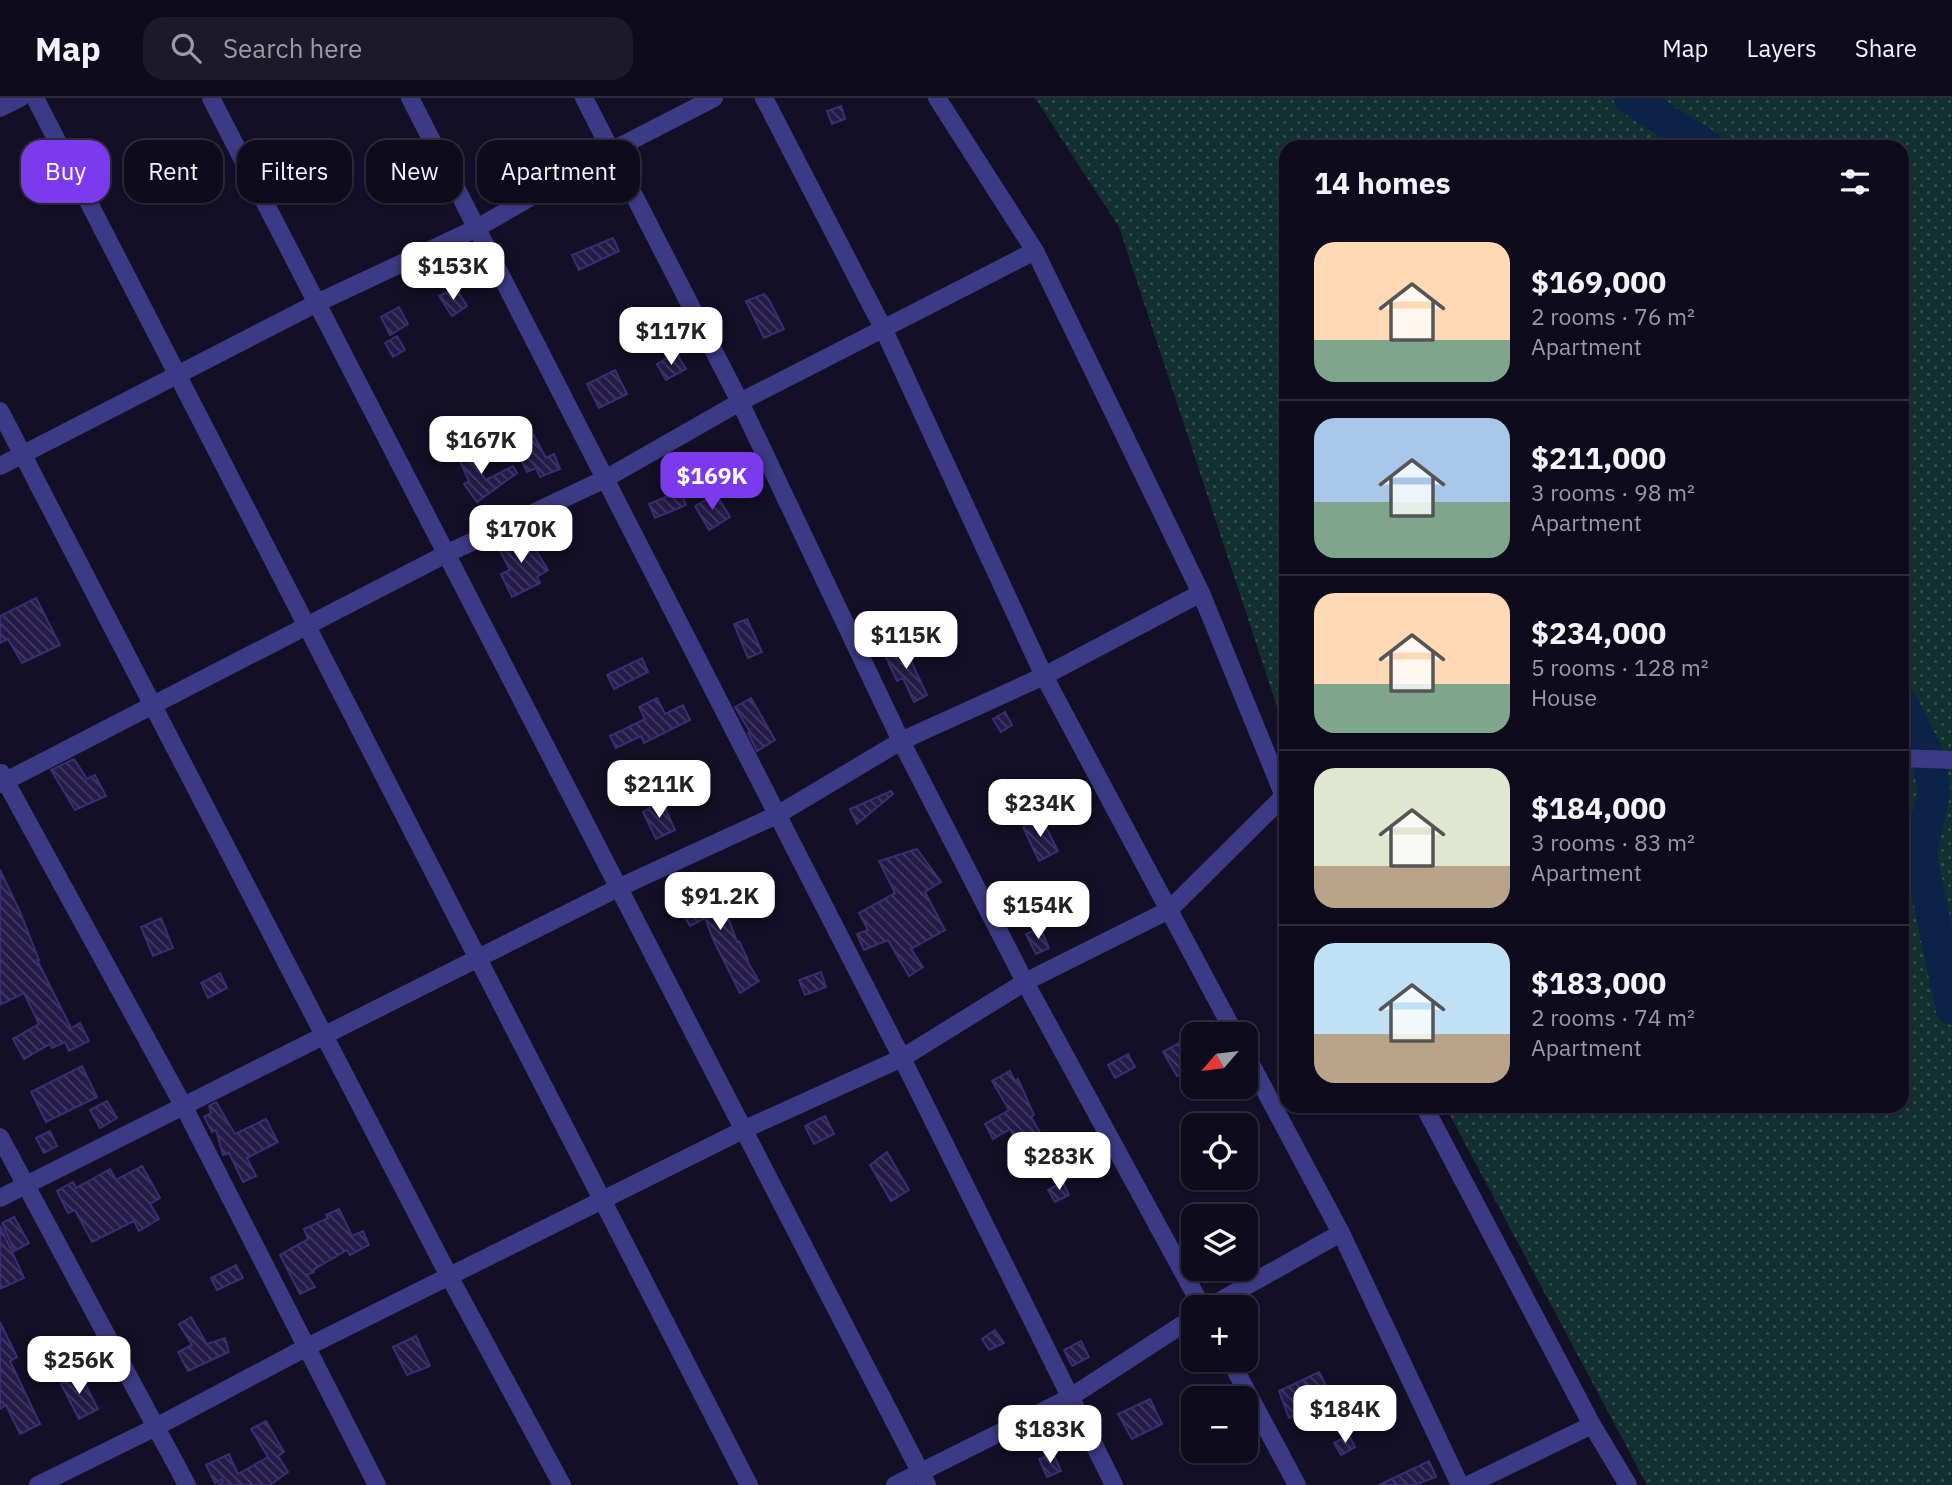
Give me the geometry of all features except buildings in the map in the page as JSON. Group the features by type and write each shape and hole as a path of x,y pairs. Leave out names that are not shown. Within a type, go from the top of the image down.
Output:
{"street":[{"path":"0,108 20,98"},
{"path":"36,98 749,1485"},
{"path":"211,98 924,1479"},
{"path":"410,98 902,1058 1114,1485"},
{"path":"584,98 605,140"},
{"path":"632,140 714,98"},
{"path":"764,98 883,328 1044,676 1229,1022"},
{"path":"937,98 1035,251 1201,593 1279,784"},
{"path":"0,466 317,303 477,228 521,203"},
{"path":"638,203 740,402 901,741 1025,982 1195,1295"},
{"path":"377,1485 184,1107 2,779 446,554 605,479 740,402 1035,251"},
{"path":"0,411 449,1276 562,1485"},
{"path":"0,1198 618,888 777,815 901,741 1044,676 1201,593"},
{"path":"1909,758 1952,760"},
{"path":"38,1485 743,1130 902,1058 1025,982 1169,910 1279,805"},
{"path":"1258,1077 1341,1233 1460,1485"},
{"path":"1428,1113 1592,1425 1628,1485"},
{"path":"0,1136 187,1485"},
{"path":"1230,1295 1341,1233"},
{"path":"895,1485 924,1479 1069,1398 1181,1325"},
{"path":"1236,1372 1297,1485"},
{"path":"1468,1485 1592,1425"}],"green space":[{"path":"1035,98 1952,98 1952,1485 1647,1485 1449,1113 1909,1113 1909,140 1279,140 1279,713 1119,227"}],"waterway":[{"path":"1630,98 1697,140"},
{"path":"1909,719 1929,760 1934,792 1920,854 1952,1008"}]}
